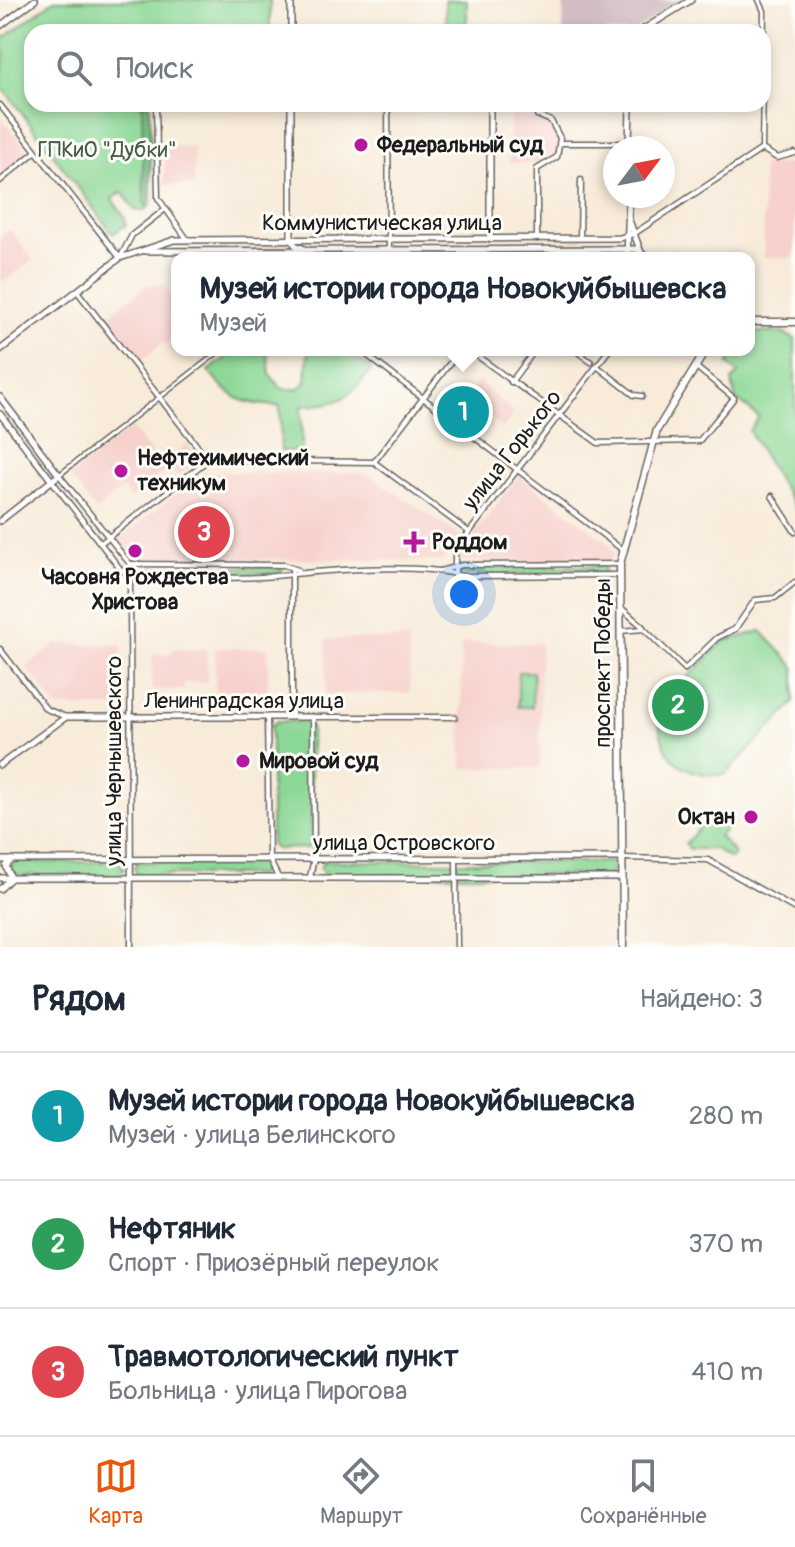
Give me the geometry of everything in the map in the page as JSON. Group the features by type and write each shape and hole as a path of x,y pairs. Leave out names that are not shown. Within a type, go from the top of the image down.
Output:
{"main road":[{"path":"0,26 35,0"},
{"path":"291,0 291,24"},
{"path":"652,24 691,0"},
{"path":"291,112 291,238 300,249 311,252"},
{"path":"490,112 490,252"},
{"path":"629,136 630,112"},
{"path":"627,249 629,208"},
{"path":"629,219 642,252"},
{"path":"627,237 637,236"},
{"path":"627,249 637,236"},
{"name":"Коммунистическая улица","path":"0,350 120,258 187,239 627,237"},
{"path":"269,252 291,238"},
{"path":"187,239 188,251"},
{"name":"Коммунистическая улица","path":"558,252 627,249 638,249 640,252"},
{"name":"Коммунистическая улица","path":"139,251 206,252"},
{"name":"Коммунистическая улица","path":"365,252 414,252"},
{"path":"755,322 795,322"},
{"name":"проспект Победы","path":"623,947 620,564 652,444 664,413 702,356"},
{"path":"0,397 59,475 0,521"},
{"path":"0,414 52,481"},
{"path":"0,765 66,717"},
{"name":"Ленинградская улица","path":"66,717 313,717"},
{"name":"улица Островского","path":"0,860 623,858"},
{"path":"0,868 12,860"},
{"path":"0,889 11,878 6,866 12,860"},
{"name":"улица Островского","path":"0,878 623,878"}],"street":[{"path":"759,0 764,11 764,24"},
{"path":"0,105 120,258 132,235 164,210"},
{"path":"156,112 157,187 164,210 187,239"},
{"path":"388,112 389,251"},
{"path":"537,112 537,115 551,121 560,143 557,157 537,169 537,239"},
{"path":"762,149 763,112"},
{"path":"560,143 603,144"},
{"path":"762,149 777,158 795,153"},
{"path":"637,236 762,149"},
{"path":"0,181 36,152"},
{"path":"580,238 581,180"},
{"path":"77,291 208,460"},
{"path":"213,356 59,475 130,564 301,571 620,575"},
{"path":"368,356 624,551"},
{"path":"374,462 456,356"},
{"path":"477,356 558,418 598,443 699,441 734,398 695,366"},
{"path":"511,382 530,356"},
{"path":"583,356 591,362"},
{"name":"улица Горького","path":"454,567 455,551 605,356"},
{"path":"598,367 634,395 642,396"},
{"path":"101,543 208,460 374,462 469,532"},
{"path":"52,481 130,582"},
{"path":"772,496 795,532"},
{"name":"улица Чернышевского","path":"130,564 131,947"},
{"path":"438,571 462,565 620,564"},
{"path":"454,567 455,574"},
{"path":"121,570 130,575 292,570"},
{"path":"292,570 292,717"},
{"path":"620,607 685,669 717,638 735,629 755,600 775,598 795,582"},
{"path":"620,631 644,629"},
{"path":"0,649 46,709 66,717"},
{"path":"267,717 269,859 278,877"},
{"path":"310,877 314,858 313,717"},
{"name":"Ленинградская улица","path":"313,717 455,717"},
{"name":"улица Островского","path":"623,858 708,860 795,909"},
{"path":"456,859 457,947"}],"shaded area":[{"path":"564,0 682,0 645,24 563,24"},
{"path":"0,116 29,153 0,176"},
{"path":"510,116 539,117 554,128 558,147 550,160 540,164 510,163"},
{"path":"166,147 194,147 194,185 164,185"},
{"path":"795,164 795,257 764,258 762,165"},
{"path":"10,229 33,260 4,282 0,277 0,236"},
{"path":"163,284 171,294 171,342 167,345 164,342 139,362 105,318 147,285"},
{"path":"478,381 514,413 503,428 464,399"},
{"name":"Нефтехимический техникум","path":"131,427 160,465 187,444 199,459 178,476 170,467 130,498 122,489 96,511 70,476"},
{"path":"203,473 365,473 461,536 442,561 134,558 119,539"},
{"path":"519,476 610,544 614,557 610,561 461,561 458,553"},
{"path":"326,639 409,639 410,693 326,694"},
{"path":"461,643 540,643 540,768 462,768"},
{"path":"56,644 122,645 122,707 57,707 26,667"},
{"path":"215,648 268,648 268,691 215,691"},
{"path":"172,649 207,649 207,682 184,682 183,690 152,690 152,654 172,654"}],"green space":[{"name":"ГПКиО \"Дубки\"","path":"54,0 270,0 270,24 24,24 24,112 150,112 151,205 143,211 135,210 122,192 112,199 125,218 126,225 113,234 0,84 5,52 0,41"},
{"path":"445,0 467,0 465,24 446,24"},
{"path":"142,112 150,112 151,205 148,207 144,203"},
{"path":"755,332 782,333 795,339 795,508 749,431 759,417 735,398 732,380 739,373 728,364 733,356 755,356"},
{"path":"228,356 268,356 270,375 282,389 298,389 306,382 308,356 352,356 372,369 357,387 342,398 325,404 301,406 302,451 281,451 280,406 239,399 209,371"},
{"path":"604,566 605,573 460,575 460,567"},
{"path":"282,567 282,573 133,573 133,568"},
{"path":"761,631 795,667 795,702 726,774 700,773 679,764 666,750 657,708 723,642"},
{"path":"518,672 533,672 532,707 518,707"},
{"path":"277,721 306,722 311,727 311,845 308,848 276,849 271,845 271,726"},
{"path":"705,822 717,822 725,830 719,836 735,854 730,859 715,849 690,849 685,844"},
{"path":"324,861 455,862 456,875 324,875 320,868"},
{"path":"14,862 119,862 124,869 119,875 14,875 10,868"},
{"path":"137,862 259,862 265,868 259,875 137,875 134,868"},
{"path":"457,862 612,862 612,875 458,875"}],"place":[{"name":"Федеральный суд","path":"361,145"},
{"name":"Музей истории города Новокуйбышевска","path":"463,412"},
{"name":"Нефтехимический техникум","path":"121,471"},
{"name":"Травмотологический пункт","path":"204,532"},
{"name":"Роддом","path":"414,542"},
{"name":"Часовня Рождества Христова","path":"135,551"},
{"name":"Нефтяник","path":"678,705"},
{"name":"Мировой суд","path":"243,761"},
{"name":"Октан","path":"751,817"}]}
